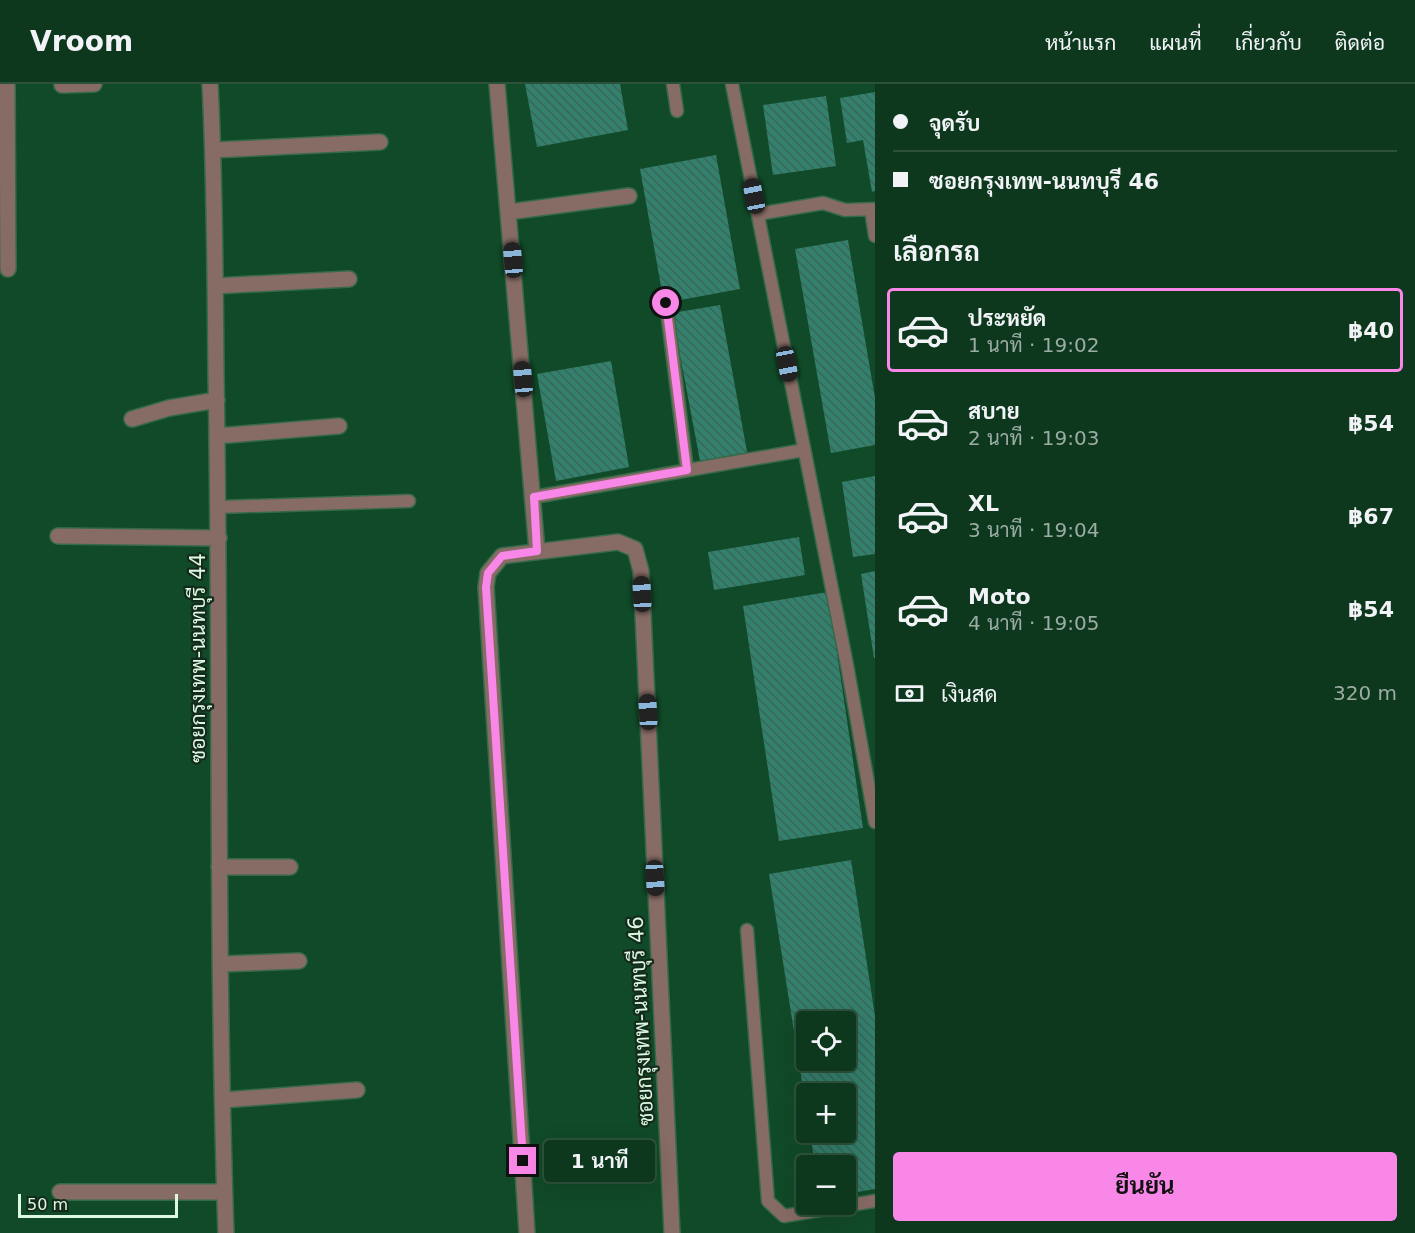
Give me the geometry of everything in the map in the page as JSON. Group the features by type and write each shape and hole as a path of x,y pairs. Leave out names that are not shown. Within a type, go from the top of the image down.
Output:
{"street":[{"path":"7,84 3,174 8,269"},
{"path":"62,86 94,84"},
{"name":"ซอยกรุงเทพ-นนทบุรี 44","path":"210,84 219,507 219,867 226,1233"},
{"path":"497,84 537,551"},
{"path":"213,150 380,142"},
{"path":"508,212 629,196"},
{"path":"215,286 349,279"},
{"path":"132,419 169,408 217,400"},
{"path":"217,436 339,426"},
{"path":"58,536 219,538"},
{"name":"ซอยกรุงเทพ-นนทบุรี 46","path":"527,1233 486,587 488,573 502,556 618,542 635,549 641,571 672,1233"},
{"path":"219,867 290,867"},
{"path":"221,964 299,961"},
{"path":"224,1100 357,1090"},
{"path":"60,1192 224,1192"}],"lane":[{"path":"673,84 677,111"},
{"path":"732,84 873,791 875,822"},
{"path":"758,214 823,203 845,210 873,209 875,236"},
{"path":"666,303 687,470"},
{"path":"534,497 804,450"},
{"path":"219,507 408,501"},
{"path":"747,930 768,1201 784,1216 875,1201"}],"building":[{"path":"525,84 620,84 628,130 537,147"},
{"path":"875,92 875,191 872,192 863,140 847,143 840,98"},
{"path":"826,96 836,166 773,175 763,105"},
{"path":"716,155 740,289 664,303 640,169"},
{"path":"848,240 875,398 875,445 831,453 795,249"},
{"path":"720,305 748,457 701,466 672,313"},
{"path":"611,361 629,467 556,481 537,374"},
{"path":"875,476 875,554 853,557 842,482"},
{"path":"799,537 805,575 714,590 708,552"},
{"path":"875,571 875,658 874,658 861,574"},
{"path":"828,592 863,828 779,841 743,606"},
{"path":"851,860 875,1016 875,1189 856,1192 856,1155 813,1155 812,1143 856,1143 856,1083 802,1083 800,1071 856,1071 856,1011 796,1011 796,1044 769,874"}],"route":[{"path":"523,1161 486,587 488,573 502,556 537,551 534,497 687,470 666,303"}]}
